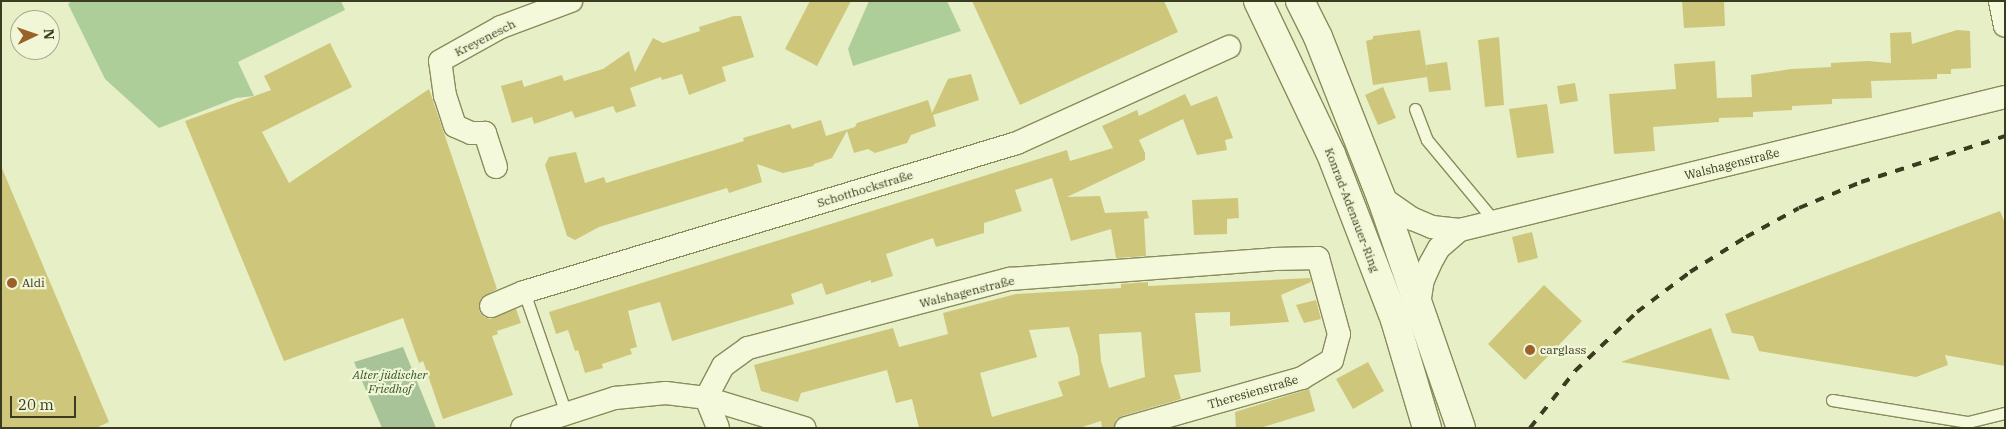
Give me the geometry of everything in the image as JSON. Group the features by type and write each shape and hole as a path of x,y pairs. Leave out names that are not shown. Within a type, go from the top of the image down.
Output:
{"main road":[{"name":"Konrad-Adenauer-Ring","path":"1258,1 1331,154 1395,320 1427,428"},
{"path":"1300,1 1318,37 1381,197 1461,428"}],"street":[{"name":"Kreyenesch","path":"496,167 485,133 471,133 456,126 445,96 440,62 501,27 571,1"},
{"path":"2000,1 2005,26"},
{"name":"Schotthockstraße","path":"491,306 524,292 1017,143 1229,47"},
{"name":"Walshagenstraße","path":"1381,197 1413,219 1432,227 1460,230 1496,223 2005,96"},
{"name":"Walshagenstraße","path":"1419,304 1423,280 1430,264 1439,248 1460,230"},
{"name":"Walshagenstraße","path":"706,398 723,366 748,348 1010,279 1274,259 1318,258"},
{"name":"Theresienstraße","path":"1126,428 1302,378 1332,360 1339,334 1318,258"},
{"path":"522,428 615,398 666,393 706,398 805,428"},
{"path":"706,398 718,428"}],"lane":[{"path":"1414,108 1426,140 1496,223"},
{"path":"524,292 566,413"},
{"path":"1832,400 1968,422 2005,413"}],"green space":[{"path":"72,1 341,1 345,10 238,62 254,96 236,98 159,128 105,79 68,4"},
{"path":"869,1 947,1 961,31 853,66 848,49"},
{"name":"Alter jüdischer Friedhof","path":"403,347 436,428 382,428 354,362"}],"building":[{"path":"810,1 851,1 817,66 785,49"},
{"path":"972,1 1164,1 1178,32 1020,105"},
{"path":"1682,1 1724,1 1725,26 1684,28"},
{"path":"734,16 741,16 754,57 722,67 726,81 689,95 682,74 662,80 661,77 630,88 636,106 616,113 613,106 575,118 572,111 534,124 532,117 512,123 501,86 522,80 524,87 562,75 564,81 603,69 629,51 635,72 653,38 663,43 700,31 699,27"},
{"path":"1420,30 1427,73 1426,65 1447,62 1451,90 1429,92 1427,77 1373,85 1366,41 1373,39 1373,36"},
{"path":"1957,30 1970,31 1971,68 1951,69 1951,74 1937,74 1937,79 1871,81 1872,98 1832,99 1832,104 1792,106 1792,110 1753,112 1753,117 1719,118 1719,122 1653,127 1655,151 1614,154 1609,94 1676,89 1674,64 1715,61 1717,98 1752,97 1751,75 1791,69 1831,67 1831,63 1868,61 1891,63 1890,33 1911,32 1912,44"},
{"path":"1499,37 1504,105 1485,107 1478,40"},
{"path":"330,43 352,87 262,132 289,183 429,89 497,289 481,298 479,311 484,317 490,319 516,309 521,323 497,331 498,334 492,336 513,395 443,419 423,361 419,363 403,318 284,361 185,121 271,90 264,76"},
{"path":"971,74 979,100 933,115 936,126 911,135 907,143 875,153 868,149 854,153 847,131 832,158 813,166 783,173 757,164 762,182 729,193 727,188 599,227 575,240 567,236 545,165 549,157 576,152 585,183 604,177 606,183 744,141 743,138 790,124 792,129 821,120 826,136 855,127 857,123 928,100 932,113 948,79"},
{"path":"1575,83 1578,101 1560,104 1557,86"},
{"path":"1383,87 1396,118 1378,125 1365,95"},
{"path":"1185,94 1191,106 1217,96 1233,138 1225,140 1227,150 1197,155 1183,119 1139,140 1145,153 1145,160 1067,197 1100,196 1105,213 1147,211 1149,218 1144,219 1146,256 1116,258 1111,229 1071,241 1052,178 1015,190 1022,211 984,223 984,233 936,247 933,238 886,254 893,276 871,283 871,280 826,295 822,283 791,294 794,304 672,341 660,302 628,311 637,347 630,349 632,354 602,364 603,368 585,373 578,350 575,351 568,330 556,334 549,312 1067,150 1070,161 1113,148 1102,126 1137,110 1139,116"},
{"path":"1547,104 1554,153 1517,158 1509,109"},
{"path":"1,166 109,422 96,428 1,428"},
{"path":"1238,198 1239,218 1227,219 1227,234 1194,235 1192,200"},
{"path":"2000,211 2005,223 2005,366 1945,355 1948,365 1916,377 1759,351 1753,336 1732,333 1725,314"},
{"path":"1532,232 1538,258 1518,263 1512,237"},
{"path":"1310,278 1311,282 1281,295 1289,322 1230,326 1230,312 1195,313 1201,372 1174,375 1181,399 1122,416 1116,419 1113,428 1102,428 1101,421 1079,428 919,428 912,399 896,403 887,370 801,393 798,402 761,391 754,365 893,328 899,347 948,334 943,313 1016,294 1121,288 1121,284 1148,282 1148,286","holes":["1069,327 1078,356 1080,375 1058,382 1063,396 992,417 980,373 1037,357 1029,330","1141,332 1145,377 1109,388 1101,361 1099,334"]},
{"path":"1544,285 1582,321 1525,380 1488,344"},
{"path":"1316,300 1321,319 1304,323 1296,305"},
{"path":"1711,328 1730,380 1621,362"},
{"path":"1368,362 1384,391 1353,409 1336,379"},
{"path":"1309,389 1315,411 1260,428 1236,428 1235,412"}],"railway":[{"path":"1530,428 1575,371 1637,312 1690,272 1746,237 1799,208 1861,182 2005,136"}],"place":[{"name":"Aldi","path":"12,283"},
{"name":"carglass","path":"1530,350"}]}
